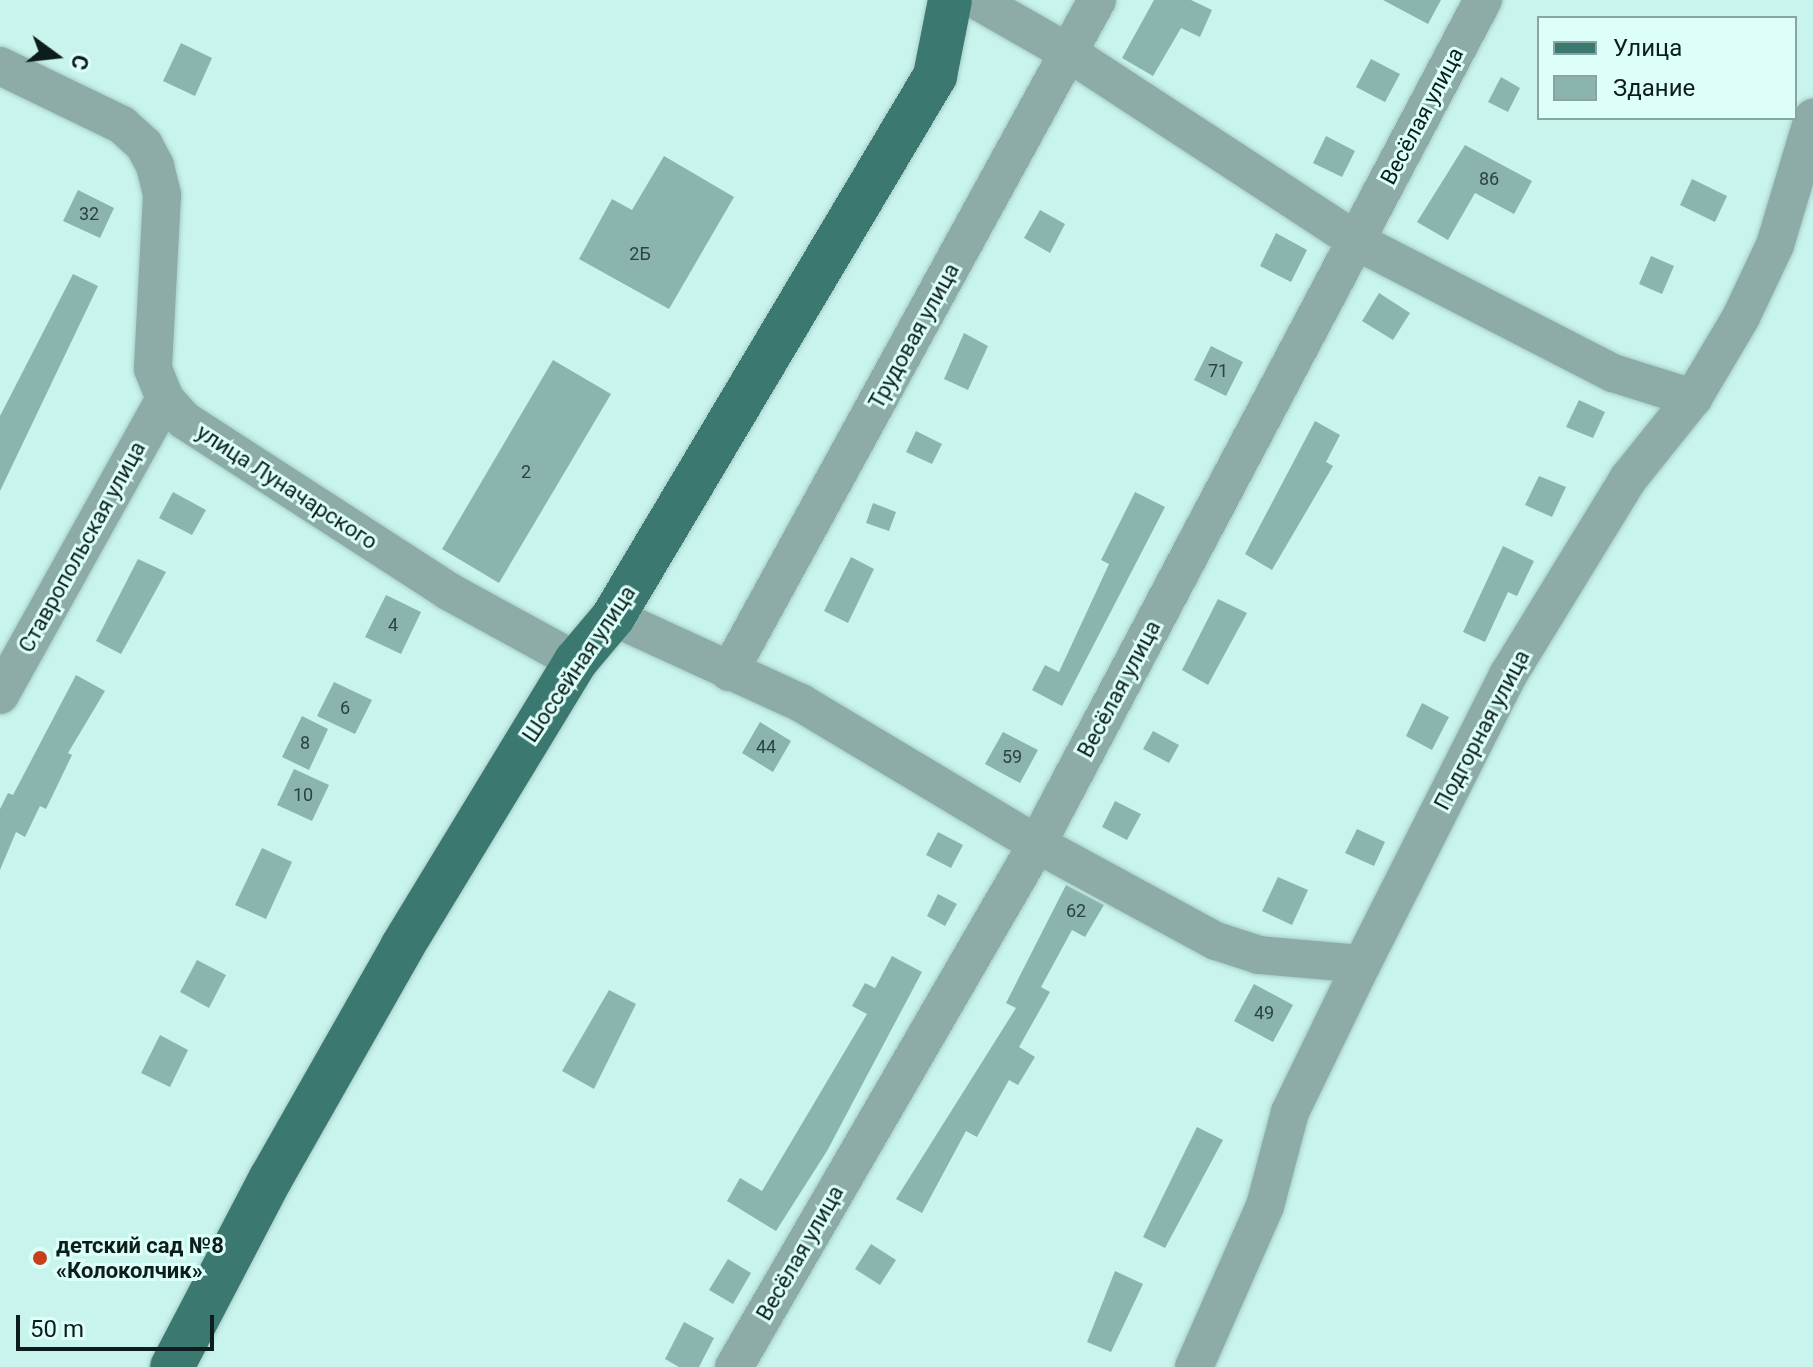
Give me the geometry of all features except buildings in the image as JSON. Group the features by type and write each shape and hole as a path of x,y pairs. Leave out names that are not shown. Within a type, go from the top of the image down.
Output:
{"main road":[{"name":"Шоссейная улица","path":"172,1367 271,1178 394,961 576,661 613,617 935,76 950,0"}],"street":[{"path":"976,0 1069,53 1356,241 1613,373 1693,398"},
{"name":"Трудовая улица","path":"729,672 1097,0"},
{"name":"Весёлая улица","path":"734,1367 1037,844 1483,0"},
{"name":"улица Луначарского","path":"0,66 122,125 144,145 155,166 162,195 153,369 165,399 184,420 268,478 448,591 576,661"},
{"name":"Подгорная улица","path":"1194,1367 1265,1206 1290,1112 1362,964 1508,675 1628,479 1693,398 1775,245 1813,118"},
{"name":"Ставропольская улица","path":"0,695 165,399"},
{"path":"613,617 801,703 1037,844 1216,941 1259,955 1362,964"}],"place":[{"name":"детский сад №8 «Колоколчик»","path":"40,1258"}]}
